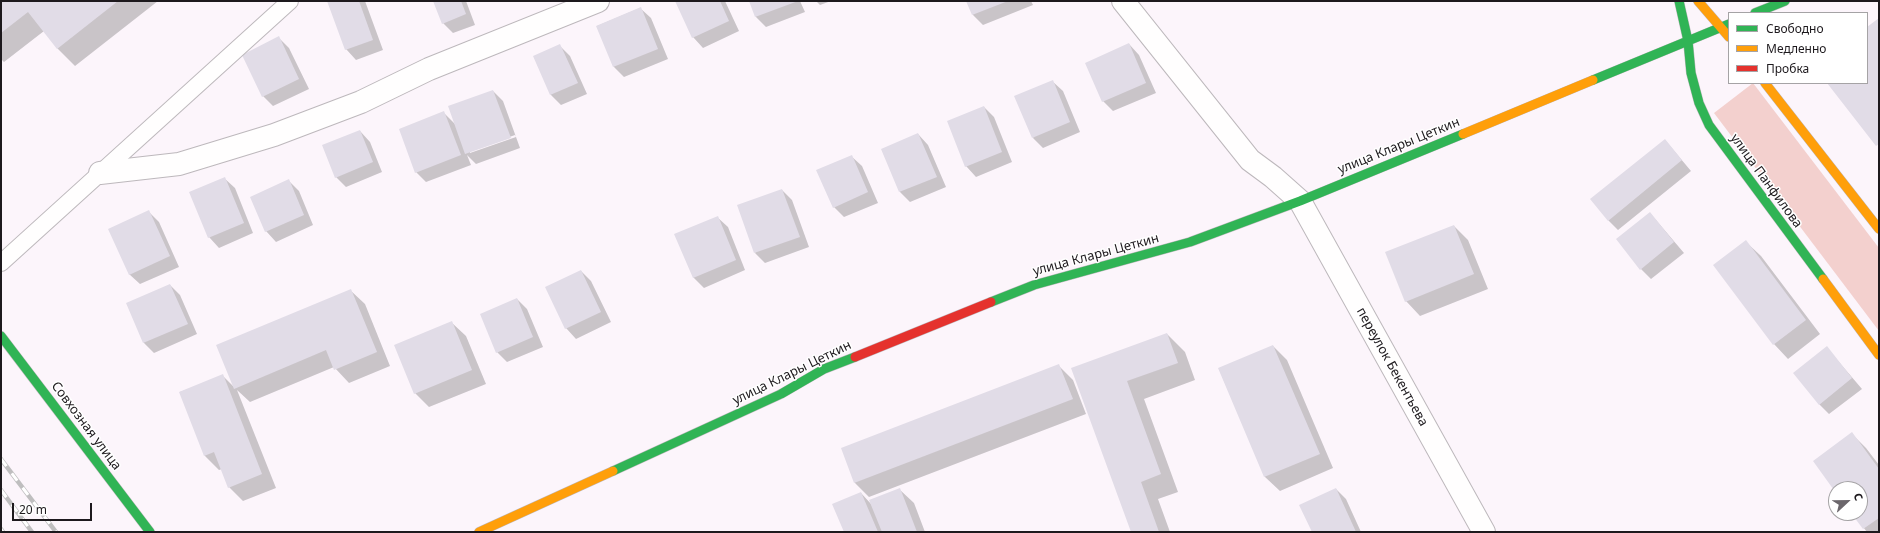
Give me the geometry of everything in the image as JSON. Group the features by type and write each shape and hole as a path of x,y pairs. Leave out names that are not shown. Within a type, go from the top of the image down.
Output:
{"street":[{"path":"100,173 179,164 274,135 361,102 429,69 598,1"},
{"name":"переулок Бекентьева","path":"1124,1 1250,160 1273,177 1300,201 1484,532"},
{"name":"улица Панфилова","path":"1679,1 1688,41 1690,73 1698,103 1710,125 1879,355"},
{"path":"1698,1 1725,26"},
{"path":"1758,12 1785,1"},
{"name":"улица Клары Цеткин","path":"479,532 781,394 824,369 1034,285 1190,242 1300,201 1725,26"},
{"path":"1766,84 1879,229"},
{"name":"Совхозная улица","path":"1,336 150,532"}],"lane":[{"path":"1,263 290,1"}],"shaded area":[{"path":"1752,84 1754,84 1879,248 1879,331 1714,113"}],"building":[{"path":"1,1 118,1 57,49 28,12 1,33"},
{"path":"327,1 359,1 373,40 345,50"},
{"path":"433,1 461,1 466,14 442,24"},
{"path":"675,1 720,1 729,21 692,38"},
{"path":"749,1 798,1 755,17"},
{"path":"966,1 1008,1 972,15"},
{"path":"641,7 658,49 613,67 596,26"},
{"path":"1879,18 1879,144 1876,146 1828,84 1868,84 1868,26"},
{"path":"279,36 299,79 262,97 242,55"},
{"path":"1129,43 1146,83 1102,102 1085,63"},
{"path":"560,44 578,83 550,95 533,56"},
{"path":"1053,80 1070,122 1032,138 1014,96"},
{"path":"493,90 511,138 465,154 448,106"},
{"path":"984,106 1002,152 965,167 947,121"},
{"path":"444,111 461,155 415,173 399,129"},
{"path":"360,130 373,162 335,178 322,145"},
{"path":"918,133 937,177 899,192 881,149"},
{"path":"1665,139 1682,160 1608,221 1590,199"},
{"path":"852,155 868,192 833,208 816,170"},
{"path":"225,177 244,223 208,238 189,192"},
{"path":"289,179 304,215 265,232 250,197"},
{"path":"782,189 800,237 754,253 737,205"},
{"path":"149,210 170,256 129,275 108,229"},
{"path":"1650,212 1674,242 1640,270 1616,239"},
{"path":"718,216 736,260 693,278 674,234"},
{"path":"1454,225 1474,274 1405,302 1385,252"},
{"path":"1746,240 1806,320 1773,345 1713,265"},
{"path":"581,270 601,312 565,329 545,287"},
{"path":"170,284 188,324 143,343 126,303"},
{"path":"351,289 377,352 334,370 326,350 234,389 216,345"},
{"path":"517,298 533,337 496,353 480,314"},
{"path":"452,321 472,370 414,394 394,345"},
{"path":"1167,333 1178,363 1127,381 1161,474 1141,482 1159,532 1131,532 1071,368"},
{"path":"1273,345 1320,454 1264,477 1218,368"},
{"path":"1827,346 1852,378 1819,405 1793,373"},
{"path":"1059,364 1073,399 854,483 841,448"},
{"path":"223,374 262,474 228,488 214,452 204,456 179,392"},
{"path":"1852,432 1879,469 1879,518 1863,529 1857,521 1868,521 1868,481 1828,482 1813,461"},
{"path":"900,488 917,532 882,532 869,500"},
{"path":"1336,488 1356,532 1312,532 1299,505"},
{"path":"861,492 878,532 844,532 832,504"}],"railway":[{"path":"1,459 56,532"},
{"path":"1,490 32,532"}],"traffic: fast":[{"path":"1679,1 1688,41 1691,73 1699,103 1709,125 1823,279"},
{"path":"1758,12 1785,1"},
{"path":"1593,80 1728,24"},
{"path":"991,302 1034,285 1190,242 1300,201 1463,134"},
{"path":"1,336 150,532"},
{"path":"613,471 781,394 824,369 855,357"}],"traffic: slow":[{"path":"1698,1 1728,36"},
{"path":"1463,134 1593,80"},
{"path":"1766,84 1879,229"},
{"path":"1823,279 1879,355"},
{"path":"479,532 613,471"}],"traffic: jam":[{"path":"855,357 991,302"}]}
